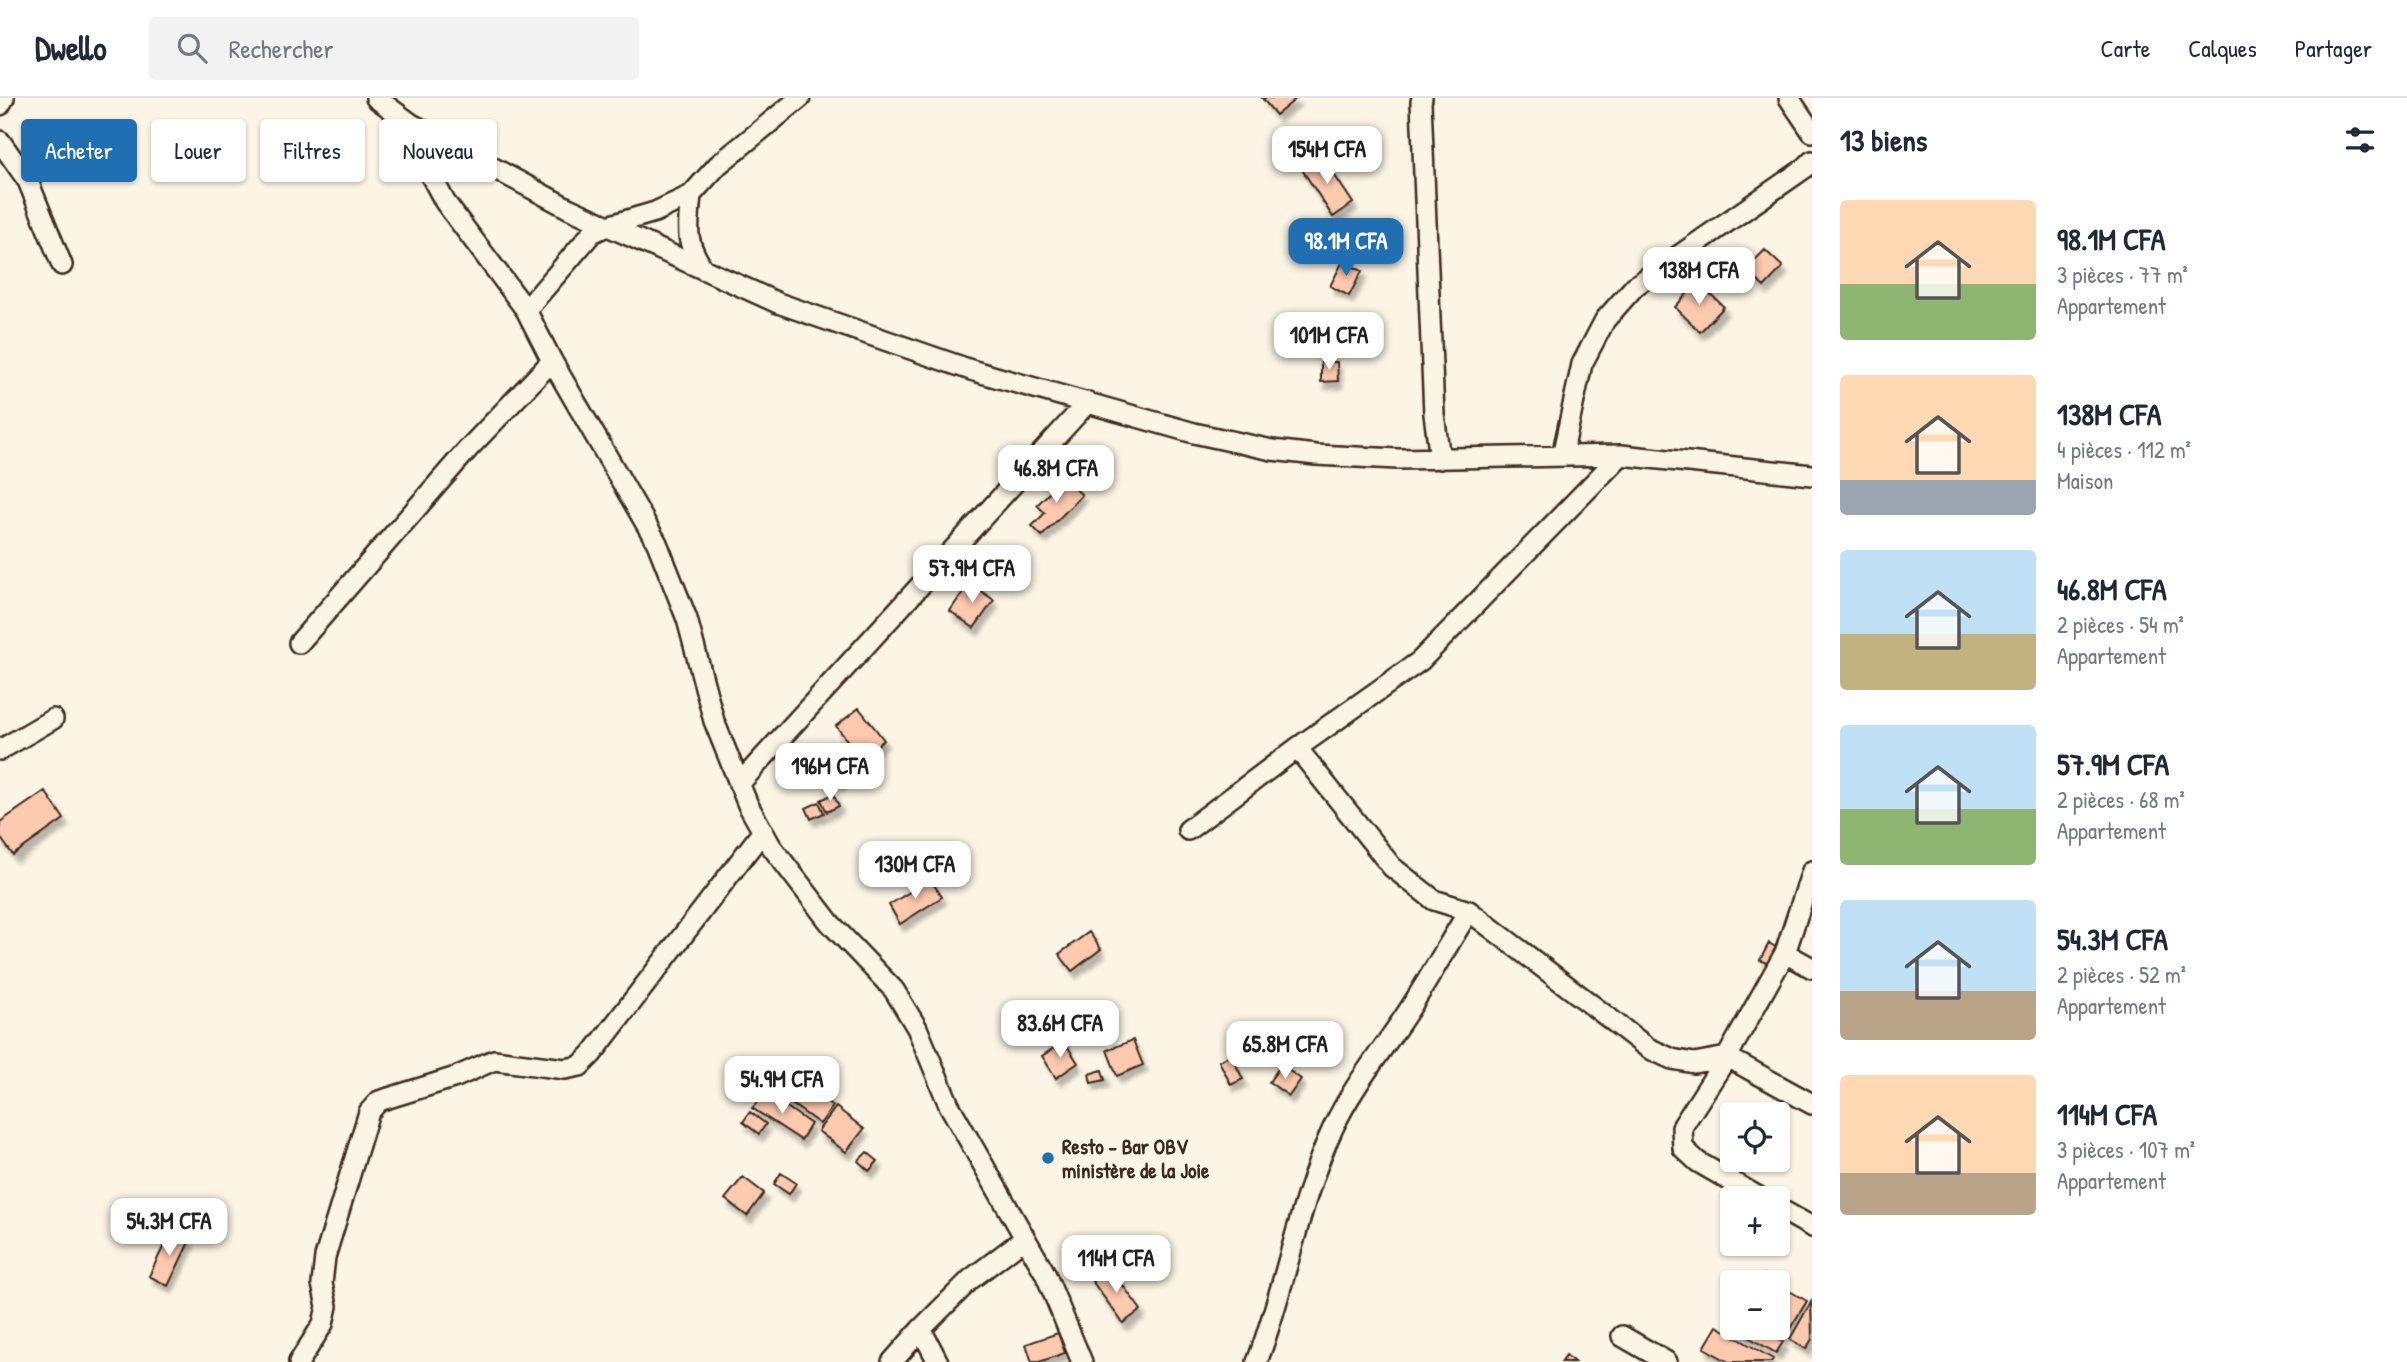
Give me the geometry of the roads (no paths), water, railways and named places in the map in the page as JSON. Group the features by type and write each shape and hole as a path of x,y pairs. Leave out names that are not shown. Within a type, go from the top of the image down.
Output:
{"street":[{"path":"0,105 4,98"},
{"path":"376,98 406,119"},
{"path":"526,310 592,233 655,212 691,195 718,166 800,98"},
{"path":"1422,98 1420,102 1434,414 1440,459"},
{"path":"1789,98 1812,132"},
{"path":"0,141 28,181 62,265"},
{"path":"1562,456 1582,364 1605,320 1634,286 1812,161"},
{"path":"497,169 568,208 778,303 971,370 1194,433 1272,450 1398,459 1621,455 1812,475"},
{"path":"434,182 445,202 526,310 552,361 657,543 687,619 714,721 748,805 771,846 830,923 894,990 917,1028 949,1105 1045,1273 1082,1362"},
{"path":"691,195 688,233 692,252 704,271"},
{"path":"299,643 468,449 552,361"},
{"path":"739,784 1088,402"},
{"path":"1188,830 1297,748 1420,661 1621,455"},
{"path":"0,750 53,719"},
{"path":"1297,748 1392,867 1434,900 1469,911 1648,1048 1672,1059 1694,1063 1727,1057 1812,1104"},
{"path":"299,1362 323,1324 327,1306 322,1284 325,1257 369,1112 380,1101 456,1077 494,1060 565,1069 580,1066 763,831"},
{"path":"1740,1186 1698,1162 1683,1148 1682,1127 1727,1057 1786,953 1812,872"},
{"path":"1257,1362 1310,1186 1333,1126 1383,1045 1414,1002 1469,911"},
{"path":"1786,953 1812,968"},
{"path":"1790,1215 1812,1227"},
{"path":"892,1362 971,1279 1025,1238"},
{"path":"921,1329 938,1362"},
{"path":"1622,1336 1667,1362"}],"place":[{"name":"Resto - Bar OBV ministère de la Joie","path":"1048,1158"}]}
